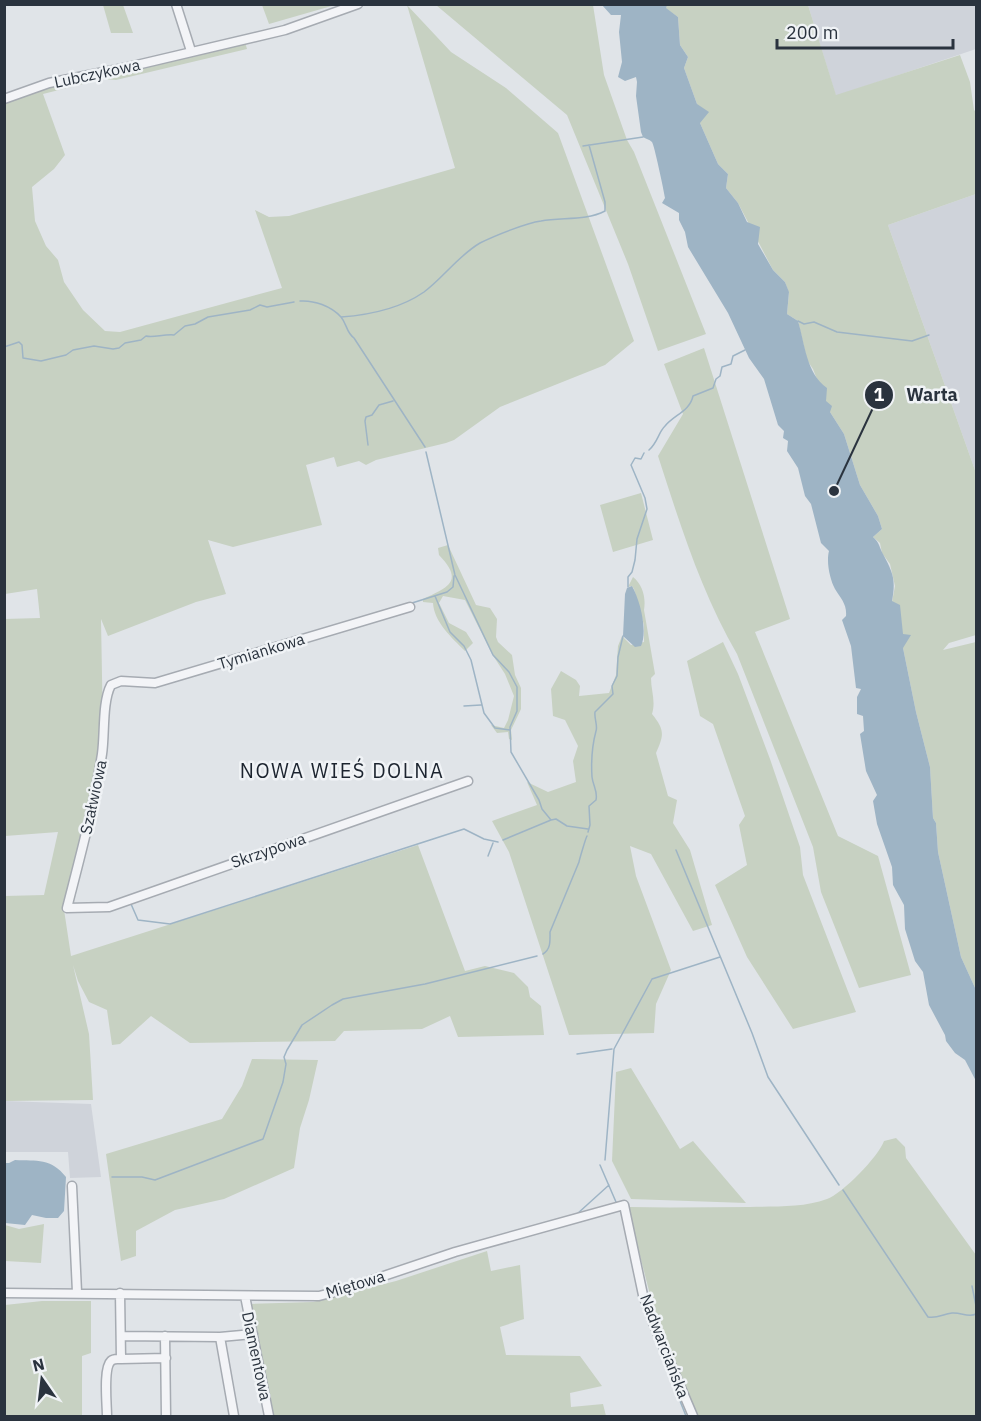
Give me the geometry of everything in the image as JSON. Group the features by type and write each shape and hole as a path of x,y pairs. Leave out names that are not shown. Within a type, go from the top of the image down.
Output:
{"street":[{"path":"176,4 191,51"},
{"name":"Lubczykowa","path":"4,99 49,83 285,30 358,4"},
{"name":"Tymiankowa","path":"111,685 121,681 155,683 410,607"},
{"name":"Szałwiowa","path":"67,908 92,811 103,746 107,698 111,685"},
{"name":"Skrzypowa","path":"67,908 109,907 468,781"},
{"path":"72,1186 76,1292"},
{"name":"Miętowa","path":"4,1293 76,1292 245,1296 326,1294 455,1252 624,1205"},
{"name":"Nadwarciańska","path":"624,1205 643,1295 693,1416"},
{"path":"120,1293 121,1359"},
{"name":"Diamentowa","path":"245,1296 269,1416"},
{"path":"121,1336 220,1337 253,1334"},
{"path":"165,1336 166,1416"},
{"path":"220,1337 234,1416"},
{"path":"107,1416 107,1366 114,1359 166,1358"}],"shaded area":[{"path":"808,5 976,5 976,49 836,96"},
{"path":"976,194 976,473 888,225"},
{"path":"5,1101 91,1104 101,1177 70,1178 68,1152 5,1152"}],"green space":[{"path":"262,4 335,5 269,24"},
{"path":"667,4 808,5 836,95 960,55 970,82 976,112 976,194 888,225 976,473 976,635 949,643 943,650 976,642 976,990 961,957 938,852 930,767 903,648 901,622 892,602 895,586 890,564 882,553 880,543 873,537 882,529 878,516 860,485 844,434 830,412 813,369 807,360 798,321 787,314 789,293 785,282 773,270 738,203 726,188 728,174 718,164 700,123 697,104 684,68 688,57 680,45 678,17 665,8"},
{"path":"103,5 123,5 133,33 111,33"},
{"path":"407,5 451,52 506,88 558,133 634,341 605,365 500,407 454,440 376,460 366,465 359,461 337,467 334,457 306,465 322,525 233,547 208,540 226,594 196,602 108,636 101,619 103,733 88,817 63,903 71,956 418,845 465,971 485,966 514,973 528,987 530,997 541,1006 544,1035 458,1037 450,1016 422,1029 344,1031 335,1041 190,1043 151,1016 120,1044 112,1045 107,1010 89,1002 73,965 89,1034 93,1100 5,1101 5,896 44,895 58,832 5,836 4,619 40,618 37,589 5,594 5,103 34,90 86,78 90,81 43,94 65,155 54,169 32,187 35,221 46,246 58,260 64,282 83,310 105,331 120,332 282,288 255,210 269,217 289,216 455,168"},
{"path":"436,5 593,5 604,75 627,140 634,152 706,334 658,351 628,264 567,115"},
{"path":"245,42 247,49 116,80 104,79 104,74"},
{"path":"704,348 790,619 755,632 838,836 878,856 911,975 859,988 821,892 813,847 737,654 692,557 658,456 683,414 664,364"},
{"path":"641,493 653,540 613,552 600,505"},
{"path":"448,545 476,605 490,608 497,619 498,642 512,655 515,675 521,688 521,709 511,730 512,740 509,739 508,732 497,733 491,725 504,728 514,696 505,674 492,654 465,600 443,596 439,603 449,623 466,632 473,643 465,651 440,623 433,603 423,602 423,599 440,591 450,582 451,571 439,555 438,548"},
{"path":"633,577 644,596 644,610 655,674 651,678 652,714 662,733 656,753 668,796 677,800 673,823 690,850 712,925 693,931 651,854 630,846 636,876 671,970 656,1004 654,1033 569,1035 509,852 492,821 537,805 527,782 548,792 576,782 573,761 578,746 565,720 553,716 551,689 561,671 576,680 580,686 579,696 609,693 616,675 618,646 622,636 631,645 644,642 644,625 634,589 632,586 628,587"},
{"path":"723,642 738,674 770,759 800,847 803,875 856,1012 793,1029 747,957 715,885 747,865 739,825 745,816 713,724 700,716 687,661"},
{"path":"252,1059 318,1060 300,1128 294,1168 224,1199 175,1210 136,1231 136,1256 121,1261 106,1154 222,1119 242,1086"},
{"path":"631,1068 680,1149 693,1141 746,1203 631,1199 612,1161 616,1072"},
{"path":"896,1138 905,1147 906,1158 976,1255 976,1416 690,1416 655,1314 628,1209 630,1207 779,1206 818,1202 842,1190 868,1165 884,1141"},
{"path":"44,1224 41,1263 5,1261 5,1225 19,1229"},
{"path":"487,1251 491,1271 520,1265 524,1319 500,1327 506,1355 580,1356 602,1386 570,1393 571,1407 603,1404 606,1416 273,1416 250,1304 313,1302 396,1281"},
{"path":"42,1301 91,1301 91,1353 82,1356 82,1416 5,1416 5,1305"}],"water":[{"path":"602,5 667,5 666,8 678,17 680,45 688,57 684,68 697,104 709,112 700,123 718,164 728,174 726,188 738,203 747,222 760,227 758,244 773,270 785,282 789,292 787,314 798,321 810,366 820,382 827,388 826,401 832,406 830,412 844,434 860,485 878,516 882,529 873,537 891,571 894,581 892,601 900,605 903,634 911,635 903,648 930,767 938,852 961,957 976,990 976,1081 965,1060 955,1053 946,1041 929,1005 923,972 915,961 905,929 904,905 893,885 892,867 877,824 873,801 877,795 866,771 860,734 864,731 863,716 857,714 857,697 861,689 856,688 851,646 842,620 846,616 846,608 830,576 829,551 821,543 811,504 805,496 798,468 787,451 788,441 783,438 784,431 778,425 764,379 749,358 728,313 688,247 679,213 662,203 665,198 653,145 651,141 643,137 641,132 636,77 625,81 618,77 622,62 619,32 621,15 611,15"},
{"path":"632,586 638,599 644,632 641,646 635,647 623,636 625,594 627,588"},
{"path":"15,1160 37,1161 55,1166 66,1177 64,1211 58,1218 32,1215 25,1225 5,1223 5,1163"}],"waterway":[{"path":"583,146 643,137"},
{"path":"341,317 384,310 415,298 472,248 501,233 535,222 582,218 605,211 605,202 589,145"},
{"path":"300,301 322,304 341,317 349,333 425,447"},
{"path":"4,347 19,342 22,345 23,358 41,361 66,355 73,350 94,346 119,348 125,343 141,340 146,336 174,335 185,326 208,317 250,310 260,305 267,307 294,302"},
{"path":"798,321 804,324 814,322 837,332 912,341 929,335"},
{"path":"649,450 669,422 689,405 693,396 713,388 722,367 731,364 733,356 745,350"},
{"path":"368,445 366,417 372,415 379,405 393,401"},
{"path":"426,452 455,575 493,655 509,672 517,687 517,711 510,727 511,752 542,809 551,820 556,819 567,826 588,829"},
{"path":"628,587 628,577 635,560 637,539 647,509 645,498 631,465 635,458 641,459 644,453"},
{"path":"412,603 447,592 453,587 454,576"},
{"path":"435,596 450,632 464,646 471,660 484,713 495,728 510,730"},
{"path":"588,832 589,806 596,800 592,771 596,729 595,712 613,694 612,686 617,676 618,657 623,636"},
{"path":"464,706 481,705"},
{"path":"503,840 551,820"},
{"path":"131,904 138,920 170,924 464,829 484,839 498,842"},
{"path":"543,954 549,947 550,932 579,862 587,836"},
{"path":"488,856 493,843"},
{"path":"676,850 768,1077 839,1185"},
{"path":"112,1177 142,1177 155,1180 263,1139 283,1082 286,1064 284,1057 287,1050 302,1025 343,999 425,984 537,956"},
{"path":"605,1160 614,1049 652,979 720,957"},
{"path":"577,1054 612,1049"},
{"path":"600,1165 616,1202"},
{"path":"577,1214 609,1185"},
{"path":"843,1190 928,1317 952,1313 976,1314"},
{"path":"972,1286 976,1306"},
{"path":"641,1302 644,1310"},
{"path":"652,1331 686,1416"}],"place":[{"name":"Warta","path":"834,491"}],"district":[{"name":"NOWA WIEŚ DOLNA","path":"342,771"}]}
